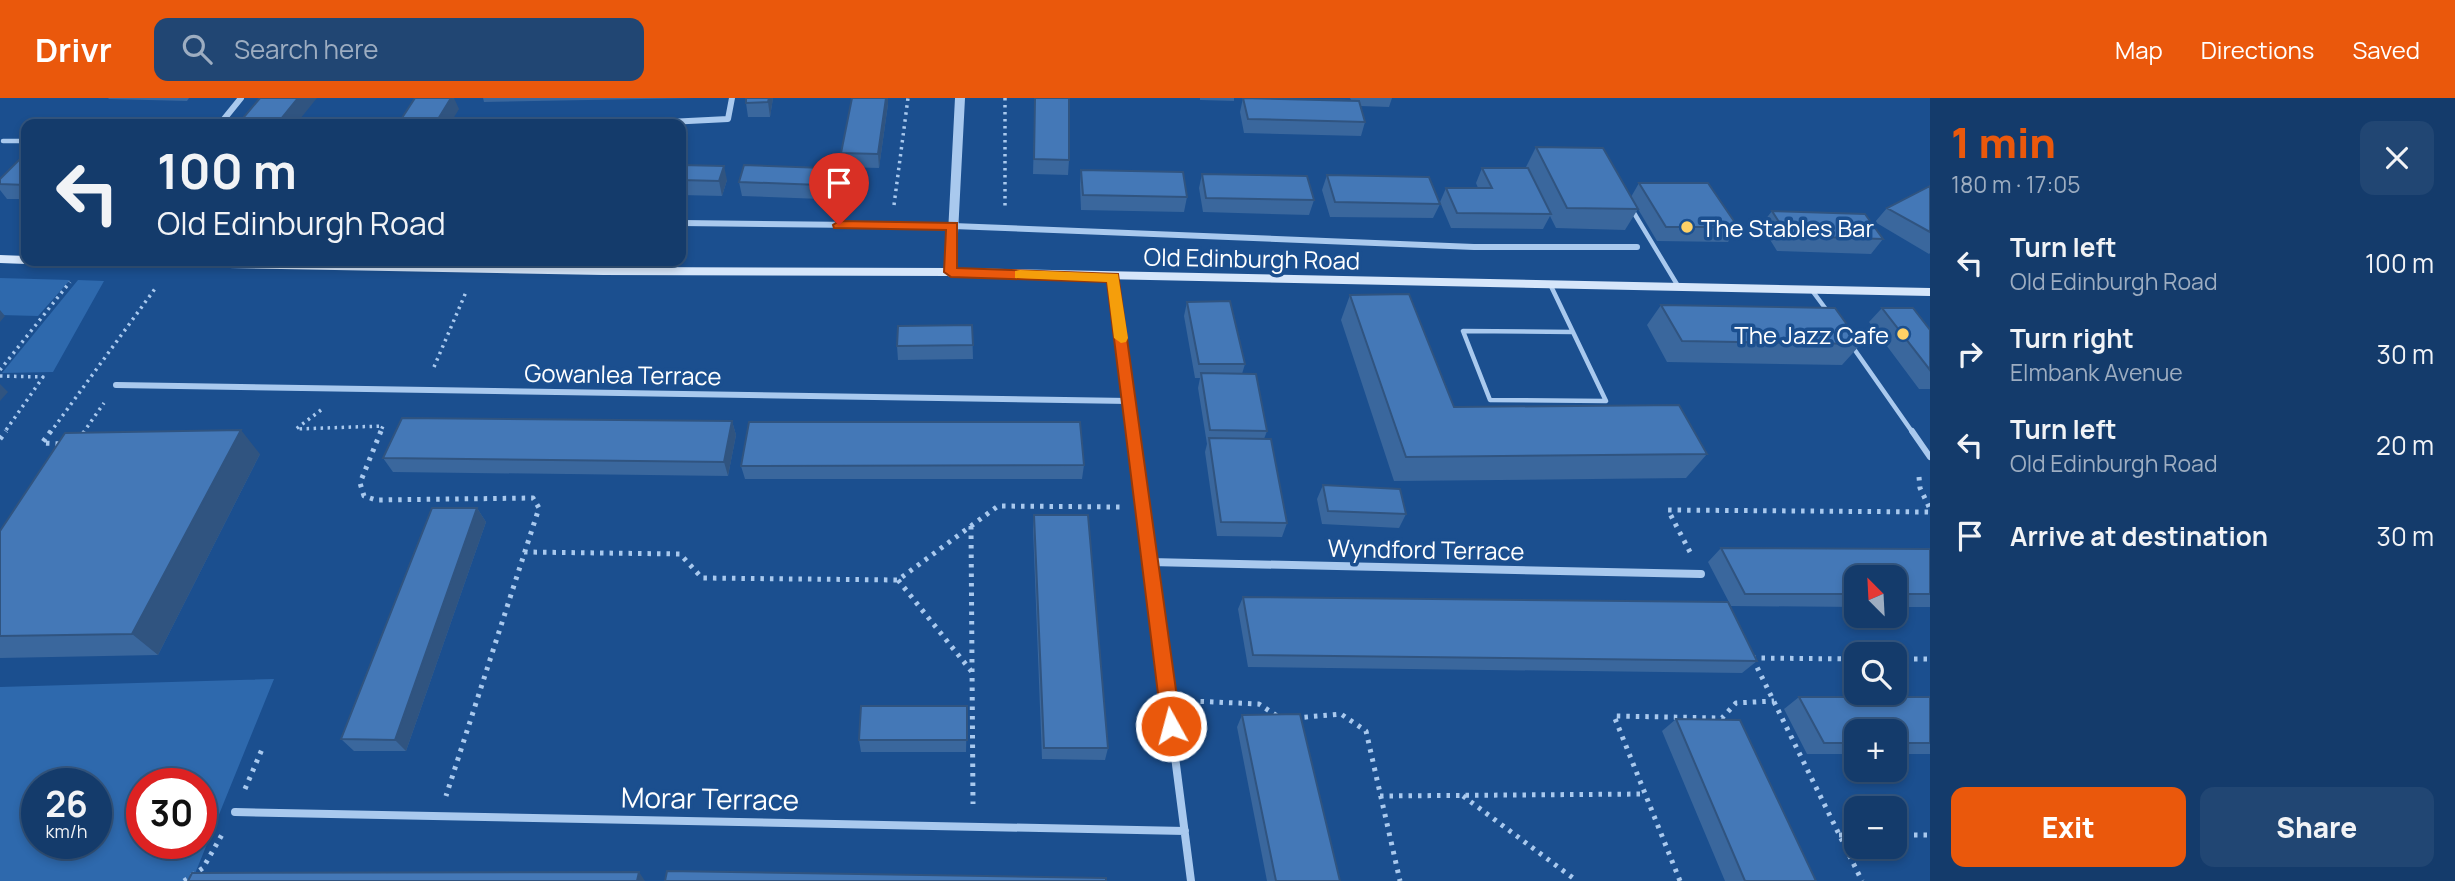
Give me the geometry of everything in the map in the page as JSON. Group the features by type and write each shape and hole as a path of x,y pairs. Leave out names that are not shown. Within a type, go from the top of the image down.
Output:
{"main road":[{"path":"0,259 21,260"},
{"name":"Old Edinburgh Road","path":"356,266 951,272 1113,278 1930,292"}],"street":[{"path":"224,119 241,98"},
{"path":"686,121 728,119 732,98"},
{"path":"951,272 960,98"},
{"name":"Old Edinburgh Road","path":"686,223 953,226 1474,247 1637,247"},
{"path":"1113,278 1191,881"},
{"name":"Gowanlea Terrace","path":"116,385 1129,401"},
{"name":"Wyndford Terrace","path":"1150,562 1702,574"},
{"name":"Morar Terrace","path":"235,812 1185,831"}],"lane":[{"path":"3,141 21,141"},
{"path":"1629,204 1678,286"},
{"path":"1549,284 1574,332 1606,401 1490,400 1463,331 1574,332"},
{"path":"1811,289 1836,323"},
{"path":"1844,335 1930,457"}],"path":[{"path":"892,226 908,98"},
{"path":"1005,98 1005,230"},
{"path":"0,370 68,286 81,266"},
{"path":"116,385 75,445 42,443 173,266"},
{"path":"425,390 476,268"},
{"path":"0,376 43,377 0,439"},
{"path":"350,389 296,429 383,426 360,483 364,496 376,500 533,498 539,508 439,816"},
{"path":"524,552 680,554 702,578 898,580 998,506 1143,507"},
{"path":"1702,574 1668,510 1930,512"},
{"path":"971,526 972,796 975,826"},
{"path":"898,580 972,672"},
{"path":"1745,646 1862,881"},
{"path":"1752,658 1844,659"},
{"path":"1907,659 1930,659"},
{"path":"1168,701 1259,704 1282,719 1341,714 1366,731 1400,881"},
{"path":"1679,881 1614,716 1722,718 1737,703 1774,701"},
{"path":"1380,796 1645,794"},
{"path":"1463,795 1577,881"},
{"path":"1839,835 1844,835"},
{"path":"1907,835 1930,835"}],"shaded area":[{"path":"0,278 70,280 38,316 0,315"},
{"path":"78,280 104,281 53,372 2,373"},
{"path":"274,679 217,819 217,768 126,768 126,859 201,859 192,881 0,881 0,687"}],"building":[{"path":"260,98 298,98 281,119 242,119"},
{"path":"415,98 451,98 438,119 401,119"},
{"path":"746,98 769,98 768,102 746,103"},
{"path":"852,98 886,98 878,154 841,153"},
{"path":"1035,98 1069,98 1069,160 1034,159"},
{"path":"1243,98 1359,101 1365,122 1248,119"},
{"path":"1536,147 1603,148 1638,209 1567,208"},
{"path":"21,160 21,185 0,184 0,179"},
{"path":"686,165 724,166 719,181 686,180"},
{"path":"744,165 824,168 820,185 739,182"},
{"path":"1482,168 1528,168 1551,214 1457,213 1446,188 1492,188"},
{"path":"1081,170 1183,172 1187,197 1083,195"},
{"path":"1202,174 1307,176 1314,200 1206,198"},
{"path":"1327,175 1429,177 1440,204 1335,202"},
{"path":"1639,183 1708,183 1738,227 1666,227"},
{"path":"1930,186 1930,232 1887,208"},
{"path":"1772,211 1865,214 1883,239 1788,236"},
{"path":"1409,294 1454,407 1679,405 1707,454 1406,457 1350,295"},
{"path":"1230,301 1245,364 1199,364 1187,302"},
{"path":"1661,305 1835,308 1861,344 1682,341"},
{"path":"1882,308 1913,308 1930,330 1930,370"},
{"path":"972,325 973,345 897,346 898,326"},
{"path":"1201,373 1256,374 1267,431 1210,430"},
{"path":"402,418 732,421 724,462 383,458"},
{"path":"749,422 1080,422 1084,465 741,466"},
{"path":"241,430 132,634 0,636 0,531 65,433"},
{"path":"1209,438 1271,439 1287,523 1221,522"},
{"path":"1323,485 1400,489 1406,514 1328,511"},
{"path":"432,508 477,508 395,740 341,739"},
{"path":"1034,515 1088,515 1108,748 1044,748"},
{"path":"1721,548 1930,549 1930,594 1908,594 1908,565 1844,565 1844,594 1745,594"},
{"path":"1243,597 1728,602 1757,661 1253,655"},
{"path":"1799,697 1844,697 1844,705 1907,705 1907,697 1930,697 1930,743 1907,743 1907,719 1844,719 1844,743 1824,743"},
{"path":"861,706 967,706 967,740 859,740"},
{"path":"1300,714 1340,881 1276,881 1242,715"},
{"path":"1676,719 1740,720 1816,881 1745,881"},
{"path":"667,871 1106,878 1106,881 665,881"},
{"path":"639,872 637,881 188,881 192,873"}],"slow traffic":[{"path":"1020,275 1113,278 1121,338"}],"place":[{"name":"The Stables Bar","path":"1687,227"},
{"name":"The Jazz Cafe","path":"1903,334"}],"route":[{"path":"839,225 953,226 951,272 1113,278 1171,726"}]}
